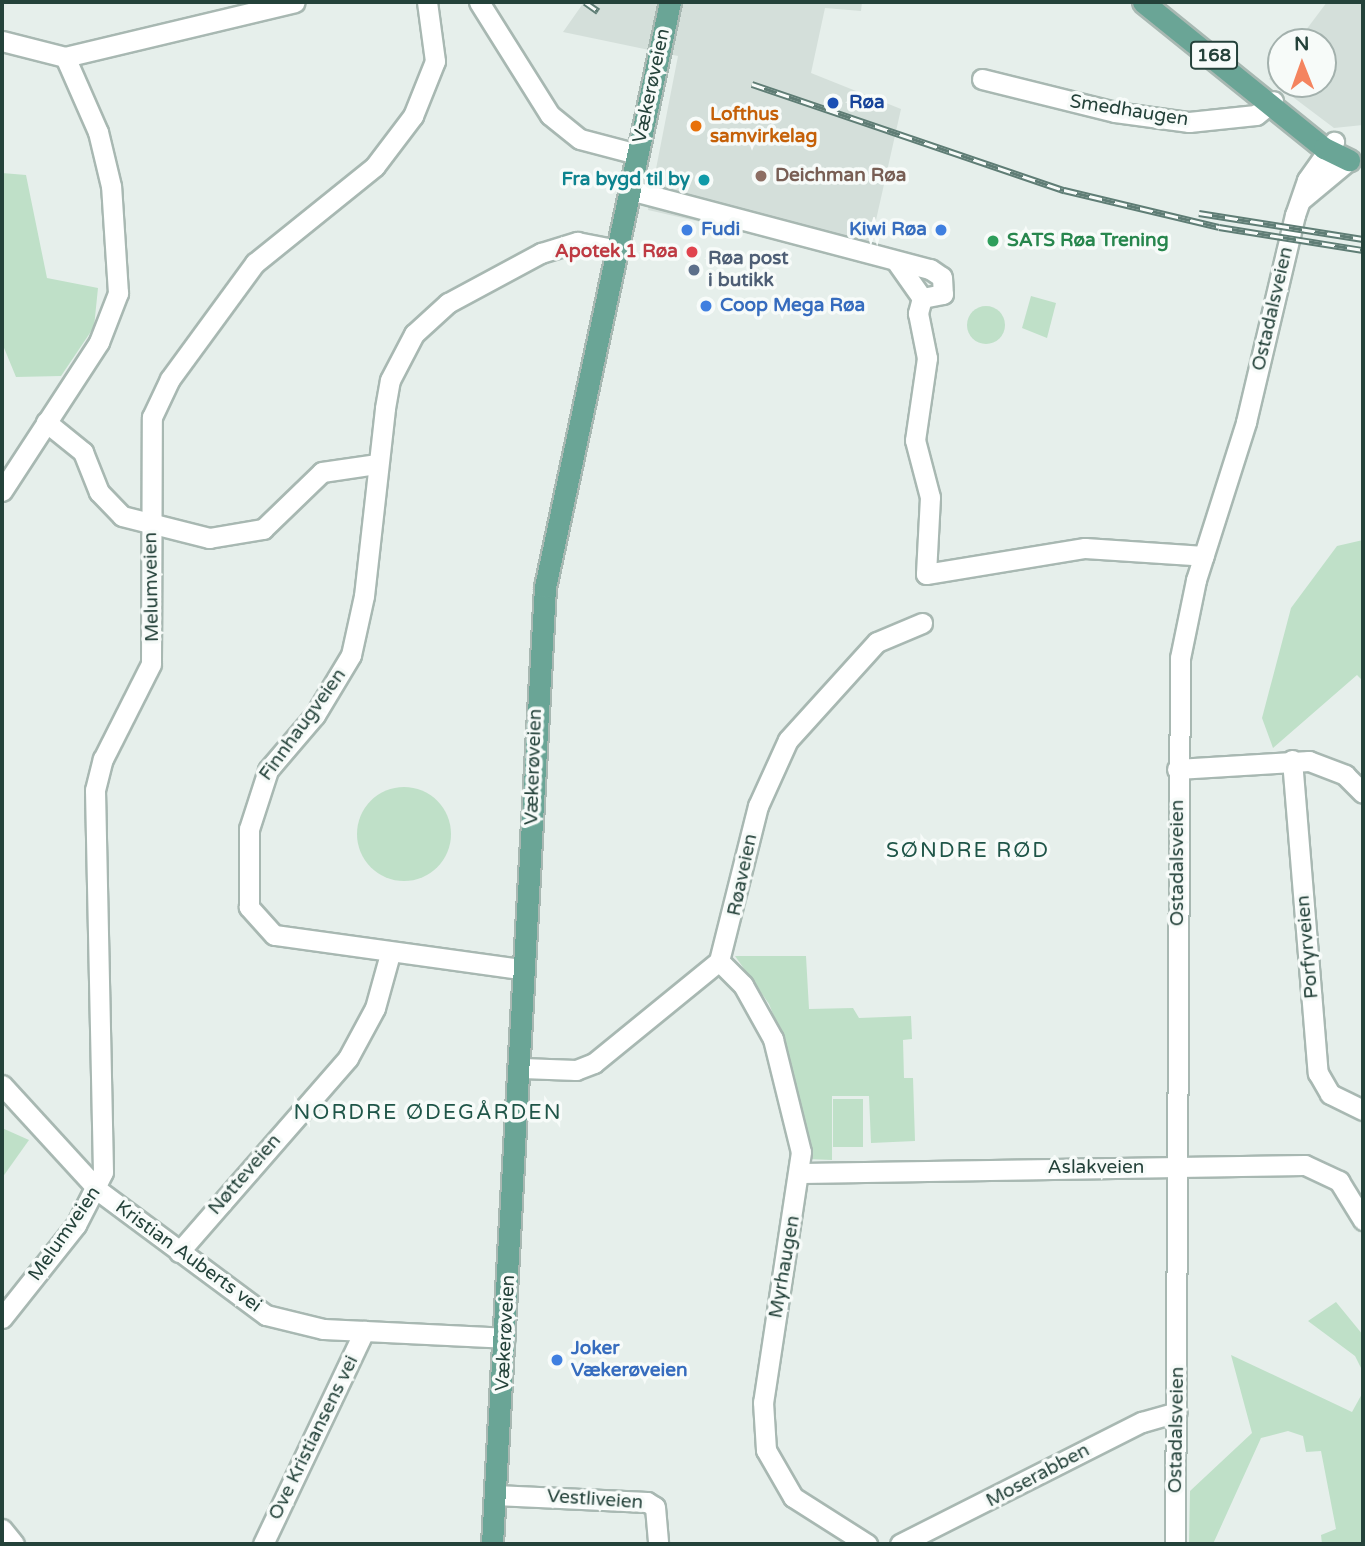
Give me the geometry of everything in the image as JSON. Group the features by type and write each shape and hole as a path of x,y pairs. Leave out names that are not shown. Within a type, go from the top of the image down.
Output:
{"main road":[{"name":"Vækerøveien","path":"492,1544 522,1068 544,597 670,2"},
{"name":"168","path":"1143,2 1356,165"}],"street":[{"path":"2,41 65,57 295,2"},
{"name":"Melumveien","path":"2,1318 99,1191 104,1160 95,790 103,759 151,664 150,430 157,403 255,263 375,166 413,116 435,61 427,2"},
{"path":"478,2 550,115 580,139 637,155"},
{"path":"2,491 99,342 118,293 120,261 98,132 65,57"},
{"name":"Smedhaugen","path":"982,79 1115,112 1189,122 1256,115 1279,106"},
{"name":"Ostadalsveien","path":"1175,1544 1181,1166 1177,769 1180,658 1204,556 1241,441 1302,199 1331,146"},
{"path":"1302,199 1356,165"},
{"path":"630,190 896,261 942,277 943,294 922,298"},
{"name":"Finnhaugveien","path":"513,968 390,954 274,935 256,922 248,898 249,829 260,785 315,715 351,655 390,380 430,316 541,253 577,242 618,250"},
{"path":"896,261 922,298"},
{"path":"922,298 918,313 927,358 915,446 930,497 926,574 1085,548 1204,556"},
{"path":"46,422 83,452 109,505 152,526 209,538 249,534 322,472 377,464"},
{"name":"Røaveien","path":"719,961 758,806 788,740 877,642 922,623"},
{"path":"1177,769 1292,760 1336,769 1363,793"},
{"name":"Porfyrveien","path":"1292,760 1320,1082 1363,1110"},
{"name":"Nøtteveien","path":"179,1252 348,1058 375,1008 390,954"},
{"path":"522,1068 576,1070 594,1063 719,961"},
{"name":"Myrhaugen","path":"719,961 749,993 773,1039 802,1173 763,1432 788,1493 867,1544"},
{"name":"Kristian Auberts vei","path":"2,1085 99,1191 266,1315 299,1325 505,1338"},
{"name":"Aslakveien","path":"802,1173 1181,1166 1314,1167 1355,1187 1363,1220"},
{"name":"Ove Kristiansens vei","path":"263,1544 364,1331"},
{"name":"Moserabben","path":"900,1544 1142,1422 1177,1412"},
{"name":"Vestliveien","path":"495,1495 647,1502 655,1507 658,1544"},
{"path":"2,1529 14,1544"}],"shaded area":[{"path":"584,2 862,2 861,11 825,8 811,73 901,109 867,260 648,210 678,56 563,32"},
{"path":"1327,2 1363,2 1363,125 1334,128 1294,98 1337,98 1337,28 1308,28"}],"green space":[{"path":"2,173 26,175 47,278 98,288 94,327 61,376 16,377 2,343"},
{"path":"1031,296 1056,303 1047,338 1022,328"},
{"path":"986,306 1000,311 1005,325 1000,339 986,344 972,339 967,325 972,311"},
{"path":"1363,540 1363,681 1357,675 1273,748 1262,718 1291,608 1337,546"},
{"path":"404,787 422,791 437,801 447,816 451,834 447,852 437,867 422,877 404,881 386,877 371,867 361,852 357,834 361,816 371,801 386,791"},
{"path":"735,956 806,956 809,1009 853,1008 859,1018 911,1016 912,1039 903,1040 904,1078 913,1078 915,1141 871,1143 869,1096 832,1096 832,1160 807,1159 783,1039 769,1004"},
{"path":"833,1099 863,1099 863,1147 833,1147"},
{"path":"2,1128 29,1140 2,1178"},
{"path":"1336,1302 1363,1335 1363,1372 1355,1356 1308,1321"},
{"path":"1231,1355 1352,1412 1363,1392 1363,1544 1322,1544 1321,1535 1336,1529 1321,1451 1306,1452 1303,1436 1288,1431 1261,1438 1213,1544 1189,1544 1190,1491 1252,1433"}],"railway":[{"path":"585,2 598,11"},
{"path":"752,84 1064,190 1219,227 1363,250"},
{"path":"1199,213 1363,239"}],"place":[{"name":"Røa","path":"833,103"},
{"name":"Lofthus samvirkelag","path":"696,126"},
{"name":"Deichman Røa","path":"761,176"},
{"name":"Fra bygd til by","path":"704,180"},
{"name":"Fudi","path":"687,230"},
{"name":"Kiwi Røa","path":"941,230"},
{"name":"SATS Røa Trening","path":"993,241"},
{"name":"Apotek 1 Røa","path":"692,252"},
{"name":"Røa post i butikk","path":"694,270"},
{"name":"Coop Mega Røa","path":"706,306"},
{"name":"Joker Vækerøveien","path":"557,1360"}],"district":[{"name":"SØNDRE RØD","path":"968,851"},
{"name":"NORDRE ØDEGÅRDEN","path":"428,1113"}]}
